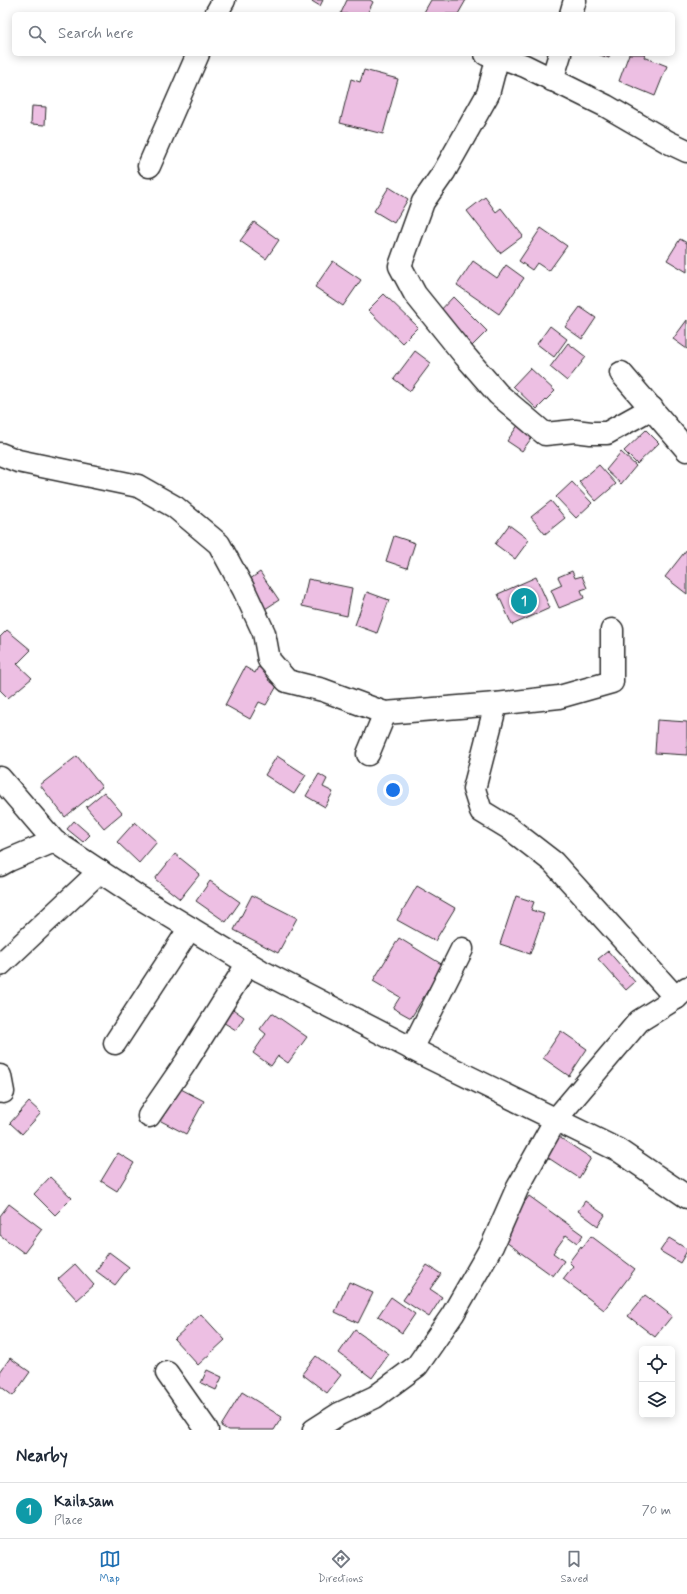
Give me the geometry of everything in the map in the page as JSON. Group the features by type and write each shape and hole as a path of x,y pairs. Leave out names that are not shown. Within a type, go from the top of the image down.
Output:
{"street":[{"path":"217,12 224,0"},
{"path":"572,12 575,0"},
{"path":"149,166 197,56"},
{"path":"492,56 488,94 444,172 423,202 400,266 416,294 465,356 498,394 545,434 575,431 607,433 652,408"},
{"path":"495,56 525,66 606,106 668,142 687,151"},
{"path":"552,80 559,56"},
{"path":"621,373 687,450"},
{"path":"0,454 18,461 138,486 175,507 219,544 244,590 264,633 269,660 286,681 323,690 385,713 496,704 559,697 612,682 612,630"},
{"path":"314,1430 339,1414 375,1397 417,1366 453,1314 492,1246 517,1189 556,1118 639,1021 682,993 553,862 509,828 480,810 474,789 496,704"},
{"path":"368,754 385,713"},
{"path":"0,778 54,842 137,896 248,963 412,1049 556,1118 618,1150 687,1197"},
{"path":"0,865 8,860 54,842"},
{"path":"0,965 100,872"},
{"path":"115,1042 190,928"},
{"path":"412,1049 462,949"},
{"path":"148,1116 186,1062 248,963"},
{"path":"167,1373 208,1430"}],"building":[{"path":"310,0 323,0 320,6"},
{"path":"347,0 370,0 373,2 368,12 341,12"},
{"path":"431,0 466,0 459,12 424,12"},
{"path":"628,56 644,56 667,66 655,96 619,81"},
{"path":"364,70 398,79 383,134 340,123 351,79 360,82"},
{"path":"32,106 46,107 45,125 31,124"},
{"path":"389,187 408,199 394,223 374,211"},
{"path":"485,197 496,212 501,208 523,236 500,253 467,211"},
{"path":"254,222 279,240 266,259 240,241"},
{"path":"541,228 567,246 549,271 537,263 532,270 519,261"},
{"path":"680,239 687,243 687,272 667,260"},
{"path":"333,261 361,280 343,306 315,287"},
{"path":"473,261 497,278 506,265 524,278 499,314 457,285"},
{"path":"384,294 418,327 402,343 368,310"},
{"path":"453,297 487,331 472,346 438,313"},
{"path":"580,307 596,318 582,339 565,327"},
{"path":"687,320 687,349 673,339"},
{"path":"550,326 567,339 554,357 537,344"},
{"path":"568,343 586,357 567,381 550,367"},
{"path":"415,351 431,363 410,391 394,379"},
{"path":"530,368 555,391 537,409 513,386"},
{"path":"521,421 536,432 522,451 507,441"},
{"path":"646,430 659,443 637,464 624,451"},
{"path":"621,452 636,466 621,484 606,470"},
{"path":"599,465 616,484 596,501 579,482"},
{"path":"572,482 592,503 576,518 556,497"},
{"path":"551,501 565,518 545,534 531,517"},
{"path":"509,525 529,540 515,559 495,544"},
{"path":"394,536 415,543 407,568 386,561"},
{"path":"687,549 687,594 665,577"},
{"path":"572,571 575,578 582,576 587,588 581,590 584,598 559,608 551,590 562,585 558,577"},
{"path":"260,572 279,600 265,609 246,582"},
{"path":"536,577 550,608 512,625 498,594"},
{"path":"308,579 352,588 347,616 302,606"},
{"path":"367,592 389,600 377,633 355,625"},
{"path":"7,630 31,650 17,664 32,678 8,698 0,690 0,637"},
{"path":"245,667 255,673 258,667 272,674 268,680 277,686 266,705 259,702 250,719 225,705"},
{"path":"657,720 687,722 687,755 655,753"},
{"path":"77,756 102,787 65,817 40,785"},
{"path":"277,756 306,775 294,794 265,775"},
{"path":"319,774 327,779 323,787 333,792 325,807 306,796"},
{"path":"104,792 122,813 104,828 86,807"},
{"path":"74,821 90,835 83,842 67,829"},
{"path":"135,822 157,842 139,863 117,842"},
{"path":"175,854 200,874 180,899 155,879"},
{"path":"210,881 240,902 226,922 196,901"},
{"path":"417,886 455,908 435,941 397,920"},
{"path":"252,895 297,918 278,953 234,930"},
{"path":"516,896 534,902 531,910 544,914 530,954 500,944"},
{"path":"399,938 443,965 411,1018 393,1008 400,997 373,981"},
{"path":"608,951 635,982 626,990 598,959"},
{"path":"230,1007 244,1017 236,1030 221,1021"},
{"path":"272,1013 307,1037 288,1063 278,1056 271,1066 253,1053 266,1034 260,1029"},
{"path":"561,1031 587,1049 569,1076 543,1058"},
{"path":"177,1087 204,1101 186,1134 159,1120"},
{"path":"29,1102 41,1113 22,1134 10,1123"},
{"path":"559,1137 591,1158 579,1178 547,1157"},
{"path":"118,1153 134,1163 117,1191 101,1181"},
{"path":"50,1177 72,1198 55,1215 34,1194"},
{"path":"529,1196 583,1235 577,1243 566,1235 553,1253 564,1261 553,1276 499,1237"},
{"path":"585,1201 605,1215 598,1226 578,1211"},
{"path":"9,1204 42,1229 24,1253 0,1235 0,1216"},
{"path":"591,1236 635,1269 604,1310 563,1279 573,1266 569,1262"},
{"path":"669,1238 687,1249 680,1263 660,1251"},
{"path":"109,1252 129,1267 115,1285 96,1271"},
{"path":"75,1264 94,1285 77,1300 58,1279"},
{"path":"427,1265 441,1274 430,1289 442,1297 429,1317 403,1300"},
{"path":"349,1282 373,1293 358,1323 335,1312"},
{"path":"645,1295 672,1316 655,1337 628,1316"},
{"path":"391,1297 415,1314 402,1333 378,1316"},
{"path":"201,1314 225,1340 198,1365 174,1339"},
{"path":"355,1330 389,1354 372,1378 339,1353"},
{"path":"316,1356 341,1375 327,1393 302,1374"},
{"path":"10,1358 30,1372 13,1396 0,1386 0,1372"},
{"path":"207,1370 222,1377 216,1390 201,1383"},
{"path":"242,1392 282,1417 274,1430 228,1430 221,1426"}],"place":[{"name":"Kailasam","path":"524,601"}]}
